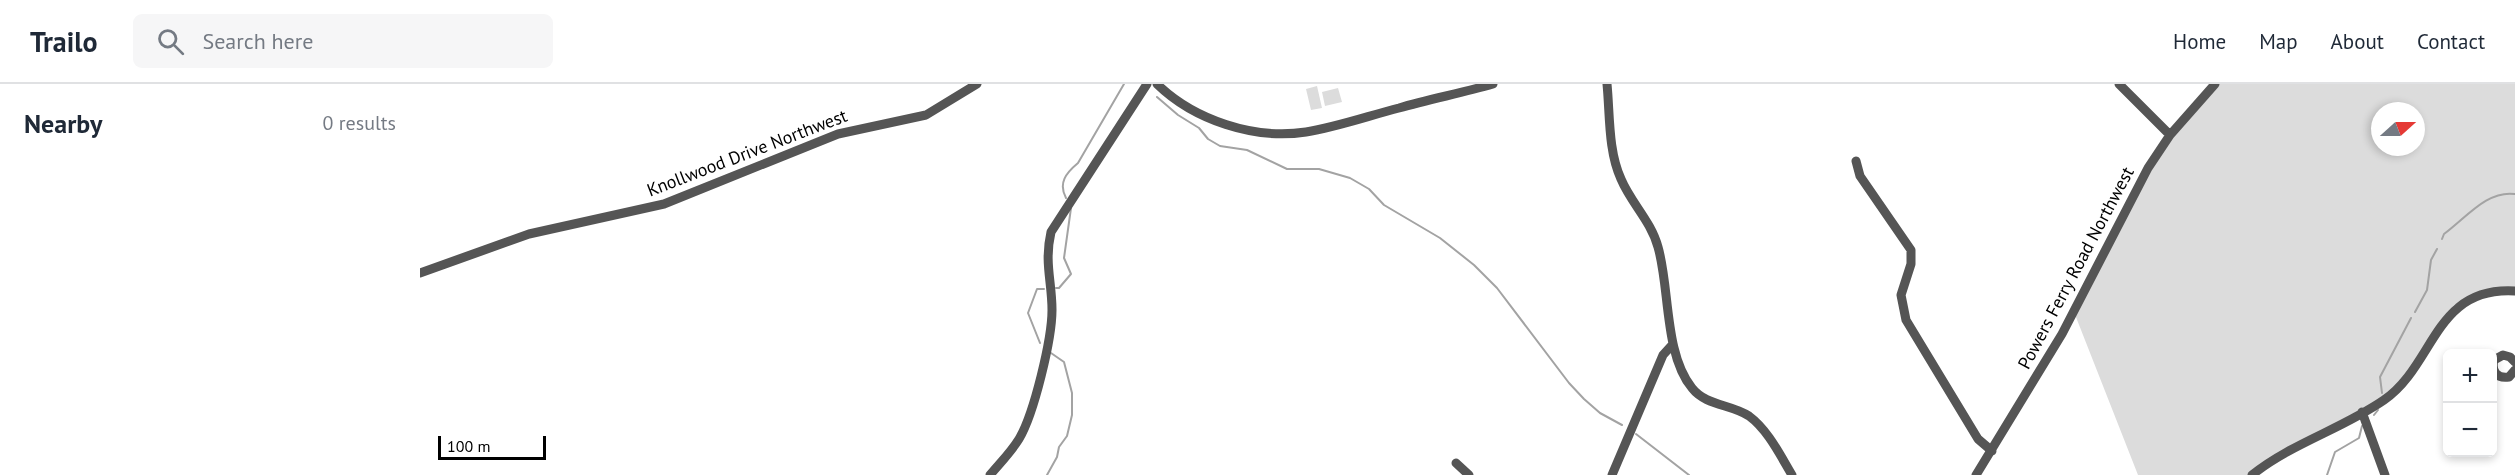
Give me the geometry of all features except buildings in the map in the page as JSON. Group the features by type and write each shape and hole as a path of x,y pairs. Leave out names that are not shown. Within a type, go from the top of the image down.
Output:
{"street":[{"name":"Knollwood Drive Northwest","path":"420,273 529,234 664,204 838,134 926,115 977,84"},
{"path":"990,475 1024,430 1047,348 1052,307 1046,259 1051,232 1147,84"},
{"path":"1157,84 1183,104 1216,121 1236,127 1286,133 1324,128 1493,84"},
{"path":"1607,84 1616,166 1622,183 1648,224 1657,244 1673,344 1684,377 1692,388 1705,399 1740,411 1756,423 1792,475"},
{"path":"2119,84 2170,135"},
{"name":"Powers Ferry Road Northwest","path":"1976,475 2062,334 2148,168 2170,135 2215,84"},
{"path":"1856,161 1860,176 1911,250 1911,264 1901,296 1906,320 1978,439 1992,452"},
{"path":"2252,475 2298,444 2385,400 2400,387 2444,321 2457,308 2487,294 2515,291"},
{"path":"1612,475 1663,355 1673,344"},
{"path":"2362,412 2385,475"},
{"path":"1456,464 1469,475"}],"shaded area":[{"path":"2210,84 2515,84 2515,292 2492,290 2454,305 2404,381 2375,405 2248,475 2138,475 2072,307 2164,141"},
{"path":"1317,86 1322,108 1311,110 1306,89"},
{"path":"1338,88 1342,102 1325,106 1322,92"}],"waterway":[{"path":"1066,198 1063,188 1064,179 1078,163 1124,84"},
{"path":"1157,97 1178,115 1199,128 1208,139 1220,146 1247,150 1287,169 1319,169 1350,178 1369,189 1384,205 1440,238 1474,265 1497,288 1569,383 1584,399 1600,413 1622,425"},
{"path":"2442,239 2444,234 2477,206 2495,196 2515,194"},
{"path":"1056,288 1059,288 1071,274 1064,258 1071,208"},
{"path":"2415,312 2427,290 2431,260 2437,249"},
{"path":"1040,343 1028,313 1037,289 1044,289"},
{"path":"2382,393 2380,377 2411,318"},
{"path":"1047,475 1057,457 1059,447 1067,436 1072,415 1072,393 1064,362 1051,353"},
{"path":"2374,415 2378,410"},
{"path":"2327,475 2335,452 2359,438 2362,426"},
{"path":"1636,434 1689,475"}]}
